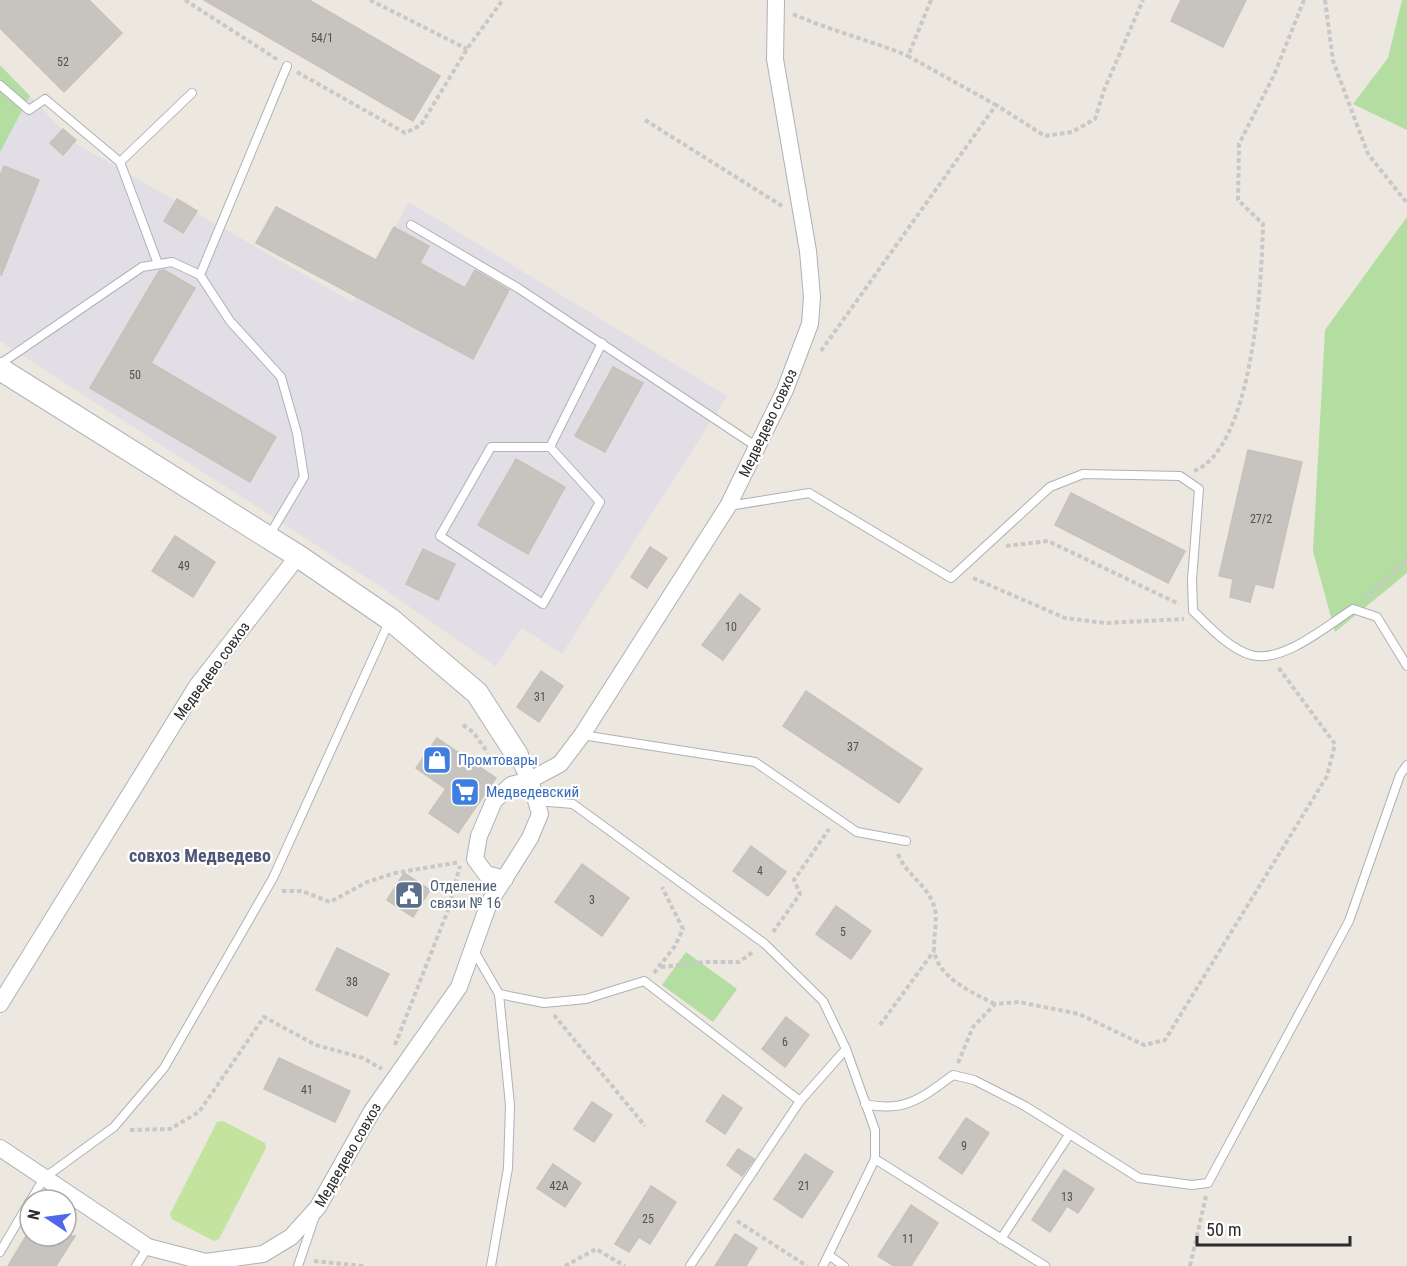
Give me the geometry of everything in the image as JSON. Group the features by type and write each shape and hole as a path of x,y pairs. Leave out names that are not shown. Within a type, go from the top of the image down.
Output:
{"street":[{"name":"Медведево совхоз","path":"530,780 560,764 582,735 728,506 785,390 810,324 812,297 803,219 775,60 776,3"},
{"path":"0,369 298,556 390,620 477,693 517,755"},
{"name":"Медведево совхоз","path":"0,1004 197,686 298,556"},
{"name":"Медведево совхоз","path":"0,1148 148,1247 208,1264 262,1254 291,1237 318,1207 372,1111 459,987 489,903 530,838 540,814 530,780 517,755"},
{"path":"505,879 486,874 468,861 494,801 512,785 530,780"}],"lane":[{"path":"200,275 287,66"},
{"path":"0,85 29,110 45,99 120,162 158,264"},
{"path":"120,162 192,93"},
{"path":"411,225 518,288 757,447"},
{"path":"0,364 142,267 172,262 200,275 230,321 281,377 297,434 304,477 268,537"},
{"path":"550,447 602,343"},
{"path":"491,447 550,447 600,502 543,604 440,536 491,447"},
{"path":"728,506 809,494 951,578 1050,488 1083,474 1180,476 1198,489 1192,580 1193,611 1220,636 1252,656 1283,654 1353,609 1377,617 1407,666"},
{"path":"38,1188 44,1178 114,1127 164,1068 266,891 390,620"},
{"path":"582,735 755,762 857,831 906,841"},
{"path":"865,1104 887,1109 915,1101 953,1075 974,1080 1025,1106 1139,1178 1192,1185 1208,1183 1349,921 1400,775 1407,765"},
{"path":"536,801 573,804 765,944 823,1001 846,1049 875,1130 875,1159 830,1256 823,1266"},
{"path":"472,948 499,994 511,1135 491,1266"},
{"path":"499,994 544,1003 586,999 644,981 800,1101"},
{"path":"690,1266 800,1101 846,1049"},
{"path":"1001,1239 1069,1135"},
{"path":"875,1159 1045,1266"},
{"path":"299,1263 318,1207"},
{"path":"0,1252 18,1221"},
{"path":"136,1266 148,1247"},
{"path":"830,1256 844,1266"}],"path":[{"path":"185,0 287,66 405,133 421,125 467,50 502,1"},
{"path":"370,0 467,50"},
{"path":"908,56 931,0"},
{"path":"776,3 826,29 874,42 908,56 996,105 1045,136 1072,132 1095,119 1104,90 1143,0"},
{"path":"1180,476 1204,467 1227,437 1242,398 1253,345 1262,274 1263,224 1238,200 1239,144 1274,75 1304,0"},
{"path":"1325,0 1333,60 1368,154 1407,203"},
{"path":"820,352 996,105"},
{"path":"645,120 803,219"},
{"path":"986,546 1048,541 1193,611"},
{"path":"1353,609 1407,560"},
{"path":"958,571 1065,618 1105,623 1201,618"},
{"path":"892,838 902,863 923,883 935,907 934,951 948,978 995,1004 1019,1002 1079,1014 1144,1045 1165,1040 1327,777 1335,744 1268,655"},
{"path":"463,725 473,732"},
{"path":"661,967 706,962 739,962 765,944 800,894 794,880 837,818"},
{"path":"266,891 302,891 330,902 366,882 396,873 468,861"},
{"path":"393,1050 468,861"},
{"path":"644,981 661,967 683,929 661,885 655,864"},
{"path":"880,1024 934,951"},
{"path":"544,1003 645,1126"},
{"path":"953,1075 973,1027 995,1004"},
{"path":"114,1127 128,1130 170,1129 200,1112 264,1017 316,1045 363,1058 386,1071 389,1060"},
{"path":"1190,1266 1201,1228 1208,1183"},
{"path":"724,1213 807,1266"},
{"path":"565,1266 596,1249 625,1266"},
{"path":"299,1263 364,1266"}],"shaded area":[{"path":"30,96 75,143 352,302 409,202 727,396 562,654 522,628 495,666 378,585 0,341 0,152"}],"green space":[{"path":"1402,0 1407,0 1407,130 1353,104 1388,58"},
{"path":"0,65 30,96 0,152"},
{"path":"1407,217 1407,573 1335,632 1313,551 1325,330"},
{"path":"686,952 737,989 713,1022 662,985"},
{"path":"223,1121 265,1143 266,1148 219,1239 214,1241 172,1219 170,1214 217,1122"}],"building":[{"path":"0,0 89,0 122,33 64,92 0,28"},
{"path":"204,0 309,0 440,76 413,121"},
{"path":"1181,0 1246,0 1223,47 1171,21"},
{"path":"63,129 76,140 63,155 50,143"},
{"path":"4,166 39,180 1,276 0,176"},
{"path":"177,199 197,211 183,233 164,221"},
{"path":"276,207 376,260 394,227 429,246 420,263 465,288 475,270 509,290 473,359 256,243"},
{"path":"164,270 195,288 151,363 276,437 250,482 90,388 159,271"},
{"path":"613,367 643,383 605,452 575,436"},
{"path":"1248,450 1302,462 1273,588 1255,584 1250,602 1230,597 1233,579 1219,576"},
{"path":"516,459 565,487 528,554 478,525"},
{"path":"1071,493 1185,551 1168,583 1055,525"},
{"path":"175,536 215,562 193,597 152,571"},
{"path":"650,547 667,558 647,588 631,577"},
{"path":"423,549 455,564 438,600 406,584"},
{"path":"740,594 760,609 723,660 702,645"},
{"path":"541,671 563,686 539,722 517,707"},
{"path":"806,691 922,769 899,803 783,726"},
{"name":"Медведевский","path":"437,738 496,778 458,833 429,813 446,789 416,768"},
{"path":"751,846 786,872 768,896 733,871"},
{"path":"582,864 629,898 602,936 555,902"},
{"name":"Отделение связи № 16","path":"404,873 430,890 413,917 387,900"},
{"path":"836,906 871,931 851,959 816,934"},
{"path":"337,948 389,974 367,1016 316,990"},
{"path":"786,1017 809,1035 785,1067 762,1049"},
{"path":"279,1058 350,1091 335,1122 264,1089"},
{"path":"723,1095 742,1108 725,1134 706,1121"},
{"path":"592,1102 612,1115 594,1142 574,1129"},
{"path":"966,1118 989,1133 962,1174 939,1158"},
{"path":"738,1149 754,1159 742,1176 727,1165"},
{"path":"805,1154 833,1172 802,1218 774,1199"},
{"path":"553,1164 581,1183 565,1207 537,1188"},
{"path":"1064,1170 1094,1189 1078,1213 1067,1206 1050,1232 1032,1220"},
{"path":"651,1186 676,1202 650,1244 639,1237 629,1252 615,1244"},
{"path":"911,1205 938,1223 911,1266 894,1266 878,1256"},
{"path":"735,1234 757,1248 746,1266 715,1266"},
{"path":"19,1248 67,1248 56,1266 8,1266"}],"place":[{"name":"Промтовары","path":"437,760"},
{"name":"Медведевский","path":"465,792"},
{"name":"Отделение связи № 16","path":"409,895"}],"district":[{"name":"совхоз Медведево","path":"200,855"}]}
